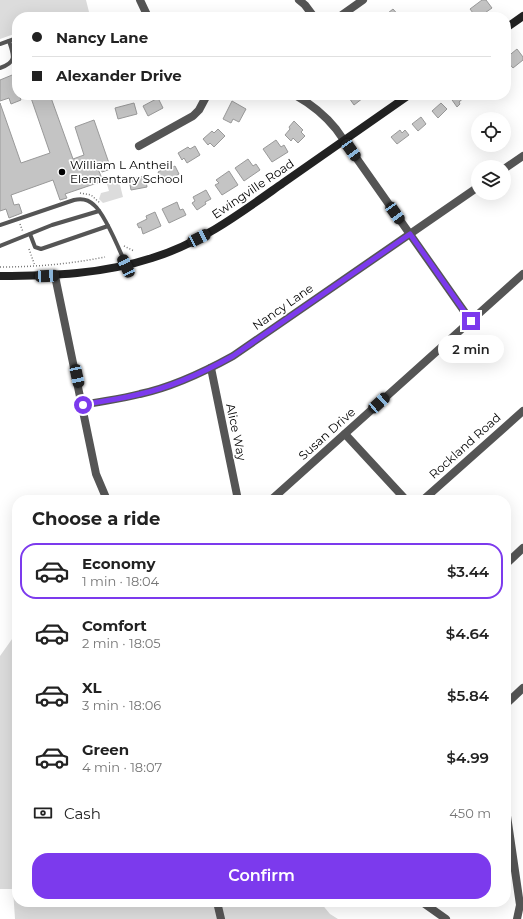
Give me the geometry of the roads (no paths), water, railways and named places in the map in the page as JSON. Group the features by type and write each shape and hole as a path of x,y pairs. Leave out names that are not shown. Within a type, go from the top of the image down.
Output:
{"main road":[{"path":"511,24 523,16"},
{"name":"Ewingville Road","path":"0,276 55,276 104,270 126,266 169,252 209,233 233,218 402,100"}],"street":[{"path":"140,0 146,12"},
{"path":"299,0 310,12"},
{"path":"346,12 363,0"},
{"path":"139,146 193,116 199,110 204,100"},
{"path":"302,100 316,108 328,118 471,321"},
{"path":"511,164 523,156"},
{"name":"Nancy Lane","path":"83,405 147,392 174,384 211,368 233,356 471,192"},
{"name":"Susan Drive","path":"277,495 523,274"},
{"path":"55,276 83,405 96,474 105,495"},
{"name":"Alice Way","path":"211,368 237,495"},
{"name":"Rockland Road","path":"429,495 523,411"},
{"path":"345,434 401,495"},
{"path":"511,559 523,548"},
{"path":"511,699 523,688"},
{"path":"511,844 520,905 517,919"},
{"path":"218,907 221,919"},
{"path":"429,907 446,919"}],"lane":[{"path":"0,44 12,40"},
{"path":"9,41 12,50"},
{"path":"0,68 10,63 12,60"},
{"path":"0,225 79,199 89,201 100,211 126,266"},
{"path":"0,246 52,226 100,211"},
{"path":"30,234 35,247 41,249 108,226"}],"place":[{"name":"William L Antheil Elementary School","path":"62,172"}]}
